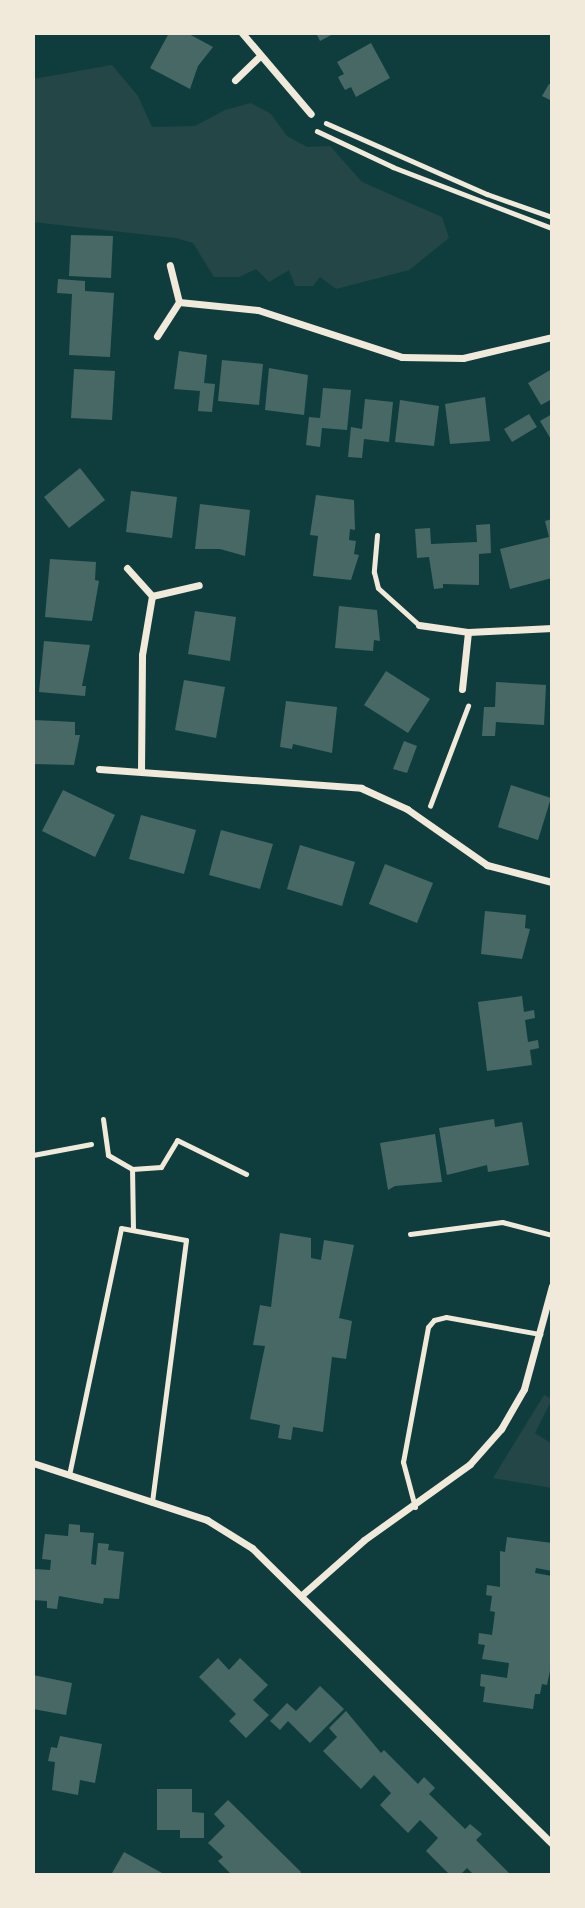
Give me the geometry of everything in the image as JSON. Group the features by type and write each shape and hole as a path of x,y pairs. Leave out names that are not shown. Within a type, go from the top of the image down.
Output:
{"street":[{"path":"242,33 311,114"},
{"path":"234,80 260,56"},
{"path":"157,336 178,302 170,265"},
{"path":"178,302 258,310 402,357 463,358 552,337"},
{"path":"127,568 152,596"},
{"path":"152,596 199,585"},
{"path":"141,771 142,655 152,596"},
{"path":"419,625 468,632 552,628"},
{"path":"462,689 468,632"},
{"path":"99,769 361,788 421,820 487,865 552,882"},
{"path":"303,1594 364,1541 415,1507 470,1464 501,1429 524,1389 552,1286"},
{"path":"33,1463 207,1521 230,1534 303,1594 552,1844"}],"lane":[{"path":"377,534 374,572 378,588 388,602 419,625"},
{"path":"103,1119 108,1155 132,1169 161,1167 177,1140 246,1174"},
{"path":"132,1169 133,1230"},
{"path":"410,1234 502,1222 552,1234"},
{"path":"69,1475 121,1228 186,1240 152,1503"},
{"path":"415,1507 403,1462 428,1327 446,1317 541,1334"}],"path":[{"path":"311,114 487,194 552,217"},
{"path":"311,114 315,130 323,136 552,228"},
{"path":"421,820 447,766 468,707 462,689"},
{"path":"33,1155 106,1142"}],"shaded area":[{"path":"112,65 138,96 152,127 195,126 225,110 251,103 271,114 287,136 307,147 330,146 362,182 442,217 449,238 409,270 336,289 320,277 313,286 295,286 289,270 269,282 256,269 239,277 214,277 193,243 176,238 33,222 33,79"},
{"path":"544,1395 552,1399 535,1433 552,1444 552,1488 493,1478"}],"building":[{"path":"169,33 187,33 213,47 198,66 190,89 150,68"},
{"path":"316,33 335,33 320,41"},
{"path":"371,43 390,78 356,97 351,87 345,90 341,83 338,77 344,74 337,62"},
{"path":"549,84 552,85 552,101 542,96"},
{"path":"71,235 113,236 111,278 69,276"},
{"path":"58,279 85,281 85,291 114,293 110,357 69,355 72,294 57,293"},
{"path":"179,351 207,355 204,383 215,384 212,412 198,411 200,391 174,389"},
{"path":"222,360 263,364 259,405 218,401"},
{"path":"269,368 308,375 304,415 265,410"},
{"path":"74,369 115,371 112,420 71,418"},
{"path":"552,369 552,399 541,405 528,383"},
{"path":"323,388 351,390 347,430 322,428 320,447 306,445 309,417 320,418"},
{"path":"485,397 490,441 450,444 445,404"},
{"path":"365,399 393,402 389,442 364,439 362,458 348,457 351,427 362,429"},
{"path":"400,400 439,406 434,446 395,442"},
{"path":"529,414 537,427 512,442 504,429"},
{"path":"552,414 552,441 540,421"},
{"path":"80,468 105,500 69,528 44,497"},
{"path":"131,491 177,497 172,538 126,532"},
{"path":"316,495 354,500 355,530 350,529 349,540 356,541 354,554 359,555 351,580 313,576 318,536 310,535"},
{"path":"200,504 250,510 245,556 220,549 195,549"},
{"path":"552,519 552,578 510,589 500,549 549,537 545,521"},
{"path":"490,524 491,553 479,554 479,585 443,584 443,588 434,589 429,557 417,558 415,529 430,528 431,544 477,542 476,525"},
{"path":"50,559 96,562 95,580 99,581 92,621 45,617"},
{"path":"339,606 377,610 380,641 374,640 373,651 335,648"},
{"path":"195,611 236,617 230,661 188,654"},
{"path":"44,641 90,645 82,686 86,686 85,696 39,692"},
{"path":"386,671 430,699 408,733 364,705"},
{"path":"184,680 225,687 216,738 175,730"},
{"path":"496,682 546,685 544,725 496,722 495,736 482,736 484,707 495,707"},
{"path":"286,701 337,707 332,753 293,744 292,749 280,747"},
{"path":"34,720 75,722 75,735 80,735 74,765 33,764"},
{"path":"404,741 417,746 407,773 393,769"},
{"path":"511,785 551,798 538,840 498,827"},
{"path":"63,790 115,815 95,857 42,831"},
{"path":"141,815 196,830 184,874 129,859"},
{"path":"221,830 273,844 260,889 209,875"},
{"path":"300,845 355,862 342,906 287,889"},
{"path":"385,864 433,883 417,923 369,904"},
{"path":"485,911 526,915 525,928 530,929 522,959 481,954"},
{"path":"522,996 524,1012 534,1010 535,1018 525,1020 528,1042 538,1040 539,1048 530,1050 532,1065 487,1071 478,1002"},
{"path":"494,1119 495,1127 522,1122 529,1165 488,1172 487,1165 447,1175 439,1128"},
{"path":"435,1134 442,1182 395,1186 388,1190 380,1143"},
{"path":"280,1233 311,1238 311,1258 321,1260 324,1240 354,1245 339,1318 352,1321 346,1359 332,1357 323,1432 293,1427 291,1440 278,1438 280,1425 250,1419 265,1346 253,1345 260,1305 271,1307"},
{"path":"69,1524 80,1525 80,1532 94,1533 91,1564 96,1565 98,1543 109,1544 108,1550 124,1552 119,1599 104,1598 103,1604 59,1596 57,1609 47,1608 47,1601 33,1600 35,1569 50,1570 51,1560 42,1559 45,1534 68,1536"},
{"path":"507,1537 552,1543 552,1571 536,1568 535,1573 552,1576 552,1661 547,1685 542,1684 540,1694 535,1694 533,1709 483,1702 485,1687 480,1686 481,1674 507,1678 509,1663 482,1659 485,1645 478,1644 479,1633 492,1635 495,1612 490,1611 492,1596 486,1595 487,1585 500,1587 500,1551 505,1552"},
{"path":"218,1658 229,1670 240,1658 268,1685 253,1700 269,1715 246,1738 229,1721 236,1714 199,1677"},
{"path":"33,1675 72,1683 66,1715 33,1709"},
{"path":"320,1686 344,1709 310,1743 288,1721 280,1730 270,1721 287,1703 296,1711"},
{"path":"346,1711 381,1753 384,1750 418,1784 424,1777 435,1788 429,1794 465,1829 470,1824 482,1834 476,1840 511,1875 474,1875 467,1868 460,1875 450,1875 426,1851 438,1838 420,1820 408,1833 380,1805 391,1793 374,1775 361,1789 323,1751 337,1737 329,1728"},
{"path":"60,1736 102,1744 95,1783 80,1780 78,1795 52,1790 55,1762 48,1761 51,1747 57,1748"},
{"path":"157,1789 192,1789 192,1812 204,1813 204,1838 180,1838 180,1830 157,1830"},
{"path":"228,1800 301,1872 299,1875 232,1875 218,1861 223,1857 208,1843 225,1826 214,1814"},
{"path":"124,1852 162,1873 161,1875 111,1875"}]}
